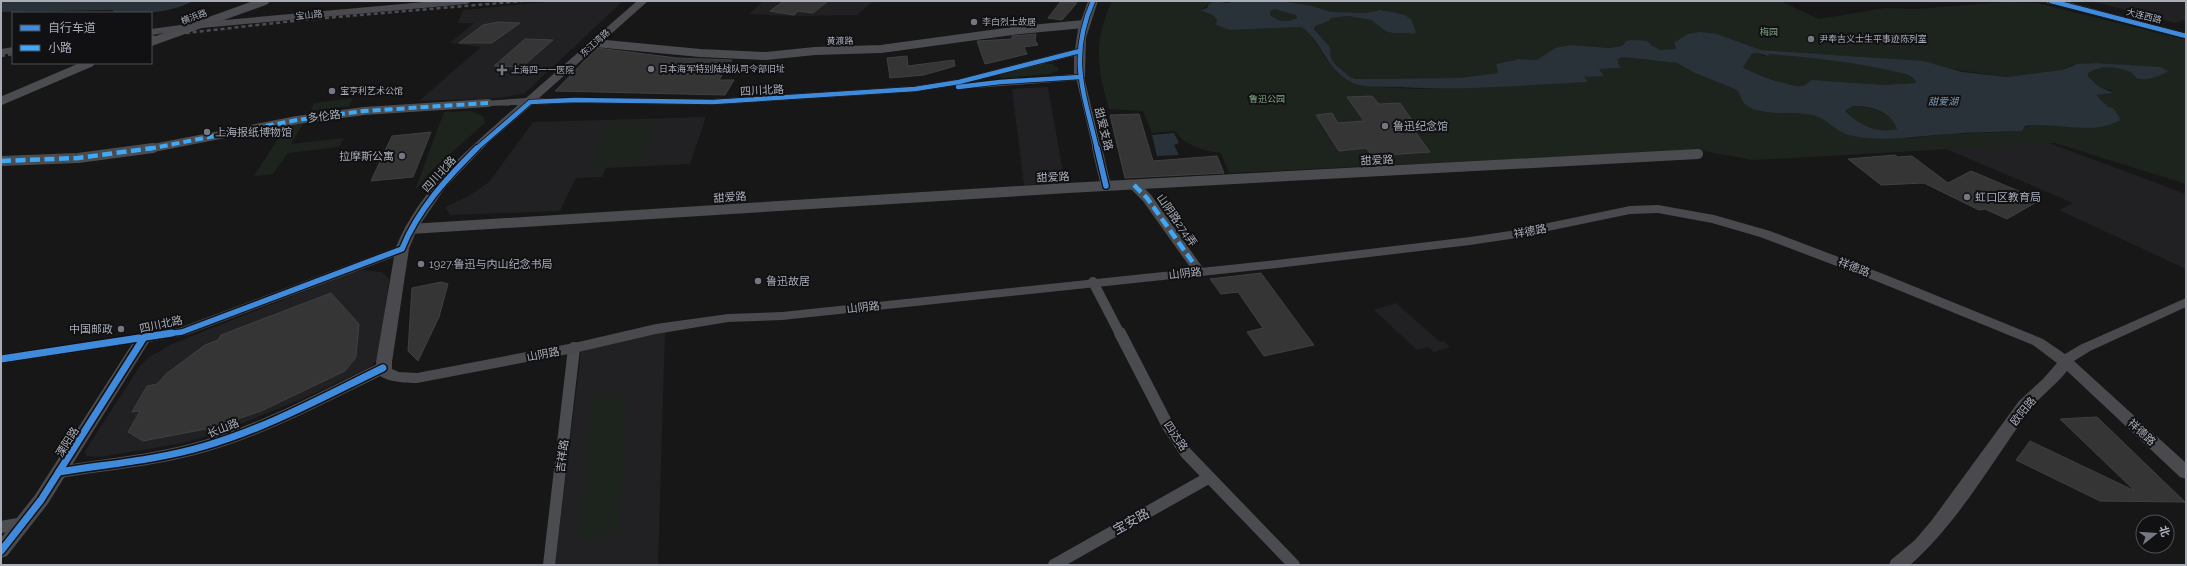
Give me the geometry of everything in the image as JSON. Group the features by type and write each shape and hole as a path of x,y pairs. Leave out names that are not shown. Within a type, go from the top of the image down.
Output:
{"main road":[{"name":"宝山路","path":"152,28 216,20 416,1"},
{"name":"宝山路","path":"152,32 202,25 467,1"},
{"name":"东江湾路","path":"530,102 643,1"},
{"path":"1080,77 1080,51 1084,24 1093,1"},
{"path":"2047,1 2078,6"},
{"name":"大连西路","path":"2051,1 2170,25 2185,33"},
{"path":"2064,1 2120,17 2170,25"},
{"name":"大连西路","path":"2078,6 2185,33"},
{"path":"1,46 12,45"},
{"path":"1,52 12,50"},
{"name":"四川北路","path":"915,89 959,82 1080,51"},
{"path":"990,73 984,76 984,80 1000,82"},
{"name":"四川北路","path":"3,360 182,332 402,249 410,229 440,185 484,141 530,102 580,100 713,102 915,89 946,89 1000,82 1080,77"},
{"name":"多伦路","path":"488,103 530,102"},
{"name":"祥德路","path":"1470,241 1510,235 1637,209 1658,209 1690,214 1765,234 1881,278 2028,337 2048,348 2066,362 2186,473"},
{"name":"山阴路","path":"383,368 385,372 390,375 405,378 417,378 574,348 656,329 699,322 782,316 1198,272 1470,241"},
{"path":"383,368 402,249"},
{"name":"欧阳路","path":"1898,565 1921,545 1938,525 2025,405 2049,383 2066,362 2085,348 2186,302"},
{"name":"溧阳路","path":"1,551 24,523 59,472 143,339"}],"street":[{"name":"横浜路","path":"152,42 216,20 265,1"},
{"name":"黄渡路","path":"595,43 700,54 766,56 815,51 881,49 1020,30 1084,24"},
{"path":"1,101 88,64"},
{"name":"甜爱支路","path":"1080,77 1106,186"},
{"name":"多伦路","path":"1,161 78,158 137,151 181,144 284,122 391,109 488,103"},
{"name":"甜爱路","path":"410,229 1106,186 1698,154"},
{"name":"山阴路274弄","path":"1134,185 1147,198 1198,272"},
{"name":"四达路","path":"1093,282 1168,426 1186,453 1208,478 1294,565"},
{"name":"吉祥路","path":"549,565 574,348"},
{"name":"长山路","path":"59,472 176,453 216,442 285,414 383,368"},
{"name":"宝安路","path":"1054,565 1208,478"},
{"path":"1,527 24,523"}],"shaded area":[{"name":"上海四一一医院","path":"556,1 623,1 525,93 499,98 419,101 481,47 450,43 474,23 458,23 463,10"},
{"path":"763,1 874,1 857,15 791,16 749,14"},
{"path":"2091,1 2186,1 2186,20 2175,23"},
{"path":"1048,87 1065,183 1024,185 1012,89"},
{"path":"706,117 690,164 606,168 602,177 576,178 560,211 450,215 445,207 469,196 490,181 533,122"},
{"path":"2049,143 2186,194 2186,269 2059,210 2073,203 1944,148"},
{"path":"364,270 382,272 389,279 380,351 377,360 370,367 300,400 218,433 183,443 101,457 86,456 85,451 140,366 149,357 172,344 353,272"},
{"path":"1396,303 1440,342 1444,341 1450,347 1434,352 1428,347 1417,350 1374,310"},
{"path":"665,332 658,565 555,565 581,351"}],"green space":[{"name":"鲁迅公园","path":"1112,1 1215,1 1200,10 1214,16 1230,30 1301,27 1309,31 1325,58 1340,75 1363,86 1419,89 1587,82 1583,77 1603,75 1599,69 1621,68 1618,63 1618,59 1623,57 1677,63 1695,73 1737,90 1742,100 1754,109 1771,113 1800,113 1818,116 1827,120 1843,132 1853,135 1909,138 1947,134 2009,132 2039,123 2084,127 2105,126 2115,123 2108,107 2095,95 2112,91 2098,86 2087,74 2102,67 2114,67 2132,73 2141,80 2152,77 2133,66 2095,63 2071,65 2062,70 2007,77 1875,58 1761,50 1717,34 1674,43 1676,49 1672,50 1659,49 1626,41 1622,46 1609,48 1570,45 1555,48 1537,60 1519,59 1496,64 1498,73 1459,78 1356,79 1350,77 1335,64 1331,58 1330,47 1314,28 1315,26 1329,21 1331,18 1348,16 1371,20 1390,33 1413,34 1411,19 1405,15 1380,10 1365,13 1332,12 1302,4 1279,1 1780,1 1819,19 1885,8 1918,9 2004,2 2037,3 2186,40 2186,184 2055,143 1754,160 1697,150 1229,173 1221,153 1195,147 1179,136 1175,131 1152,133 1143,111 1109,109 1102,80 1099,55 1102,29"},
{"path":"1274,9 1296,15 1297,18 1290,21 1277,19 1270,15 1270,12"},
{"path":"1757,53 1765,57 1767,54 1804,56 1853,62 1902,72 1916,80 1915,83 1885,85 1812,80 1801,86 1789,85 1754,73 1743,67 1752,54"},
{"path":"1039,64 1052,64 1058,68 1057,71 1049,74 1003,78 997,76"},
{"path":"353,98 349,106 311,111 314,103"},
{"path":"1853,106 1867,107 1885,114 1894,123 1897,129 1875,129 1862,124 1845,111"},
{"path":"471,111 483,116 485,123 433,169 415,190 444,112"},
{"path":"657,120 638,165 588,168 609,122"},
{"path":"303,123 291,144 344,138 339,147 288,153 273,174 254,176 287,125"},
{"path":"626,390 619,533 579,541 592,395"}],"water":[{"path":"1,1 193,1 165,11 152,12 113,12 113,10 1,12"},
{"name":"甜爱湖","path":"1215,1 1227,3 1235,1 1279,1 1308,5 1332,12 1365,13 1380,10 1405,15 1411,19 1416,32 1413,34 1390,33 1371,20 1348,16 1331,18 1329,21 1315,26 1314,29 1330,47 1331,58 1335,64 1350,77 1356,79 1459,78 1498,73 1496,64 1519,59 1537,60 1555,48 1570,45 1609,48 1622,46 1626,41 1632,40 1647,41 1652,46 1661,50 1676,49 1674,43 1688,34 1700,32 1717,34 1761,50 1923,61 1962,72 2007,77 2062,70 2077,64 2095,63 2160,67 2168,71 2146,79 2138,78 2130,72 2120,68 2109,67 2093,70 2088,73 2088,76 2098,86 2113,93 2096,95 2108,107 2113,108 2120,118 2119,121 2108,125 2084,128 2036,125 2025,126 2022,131 1958,133 1886,139 1849,135 1817,116 1769,112 1753,109 1744,103 1737,90 1695,73 1677,63 1623,57 1618,59 1618,63 1621,68 1599,69 1604,76 1584,77 1588,82 1470,88 1363,86 1351,82 1342,76 1329,62 1308,32 1301,27 1230,30 1216,25 1217,20 1214,16 1200,10 1207,8 1209,4","holes":["1274,9 1296,15 1297,18 1290,21 1277,19 1270,15 1270,12","1757,53 1769,56 1768,54 1799,56 1857,64 1903,73 1916,81 1915,83 1885,85 1812,80 1801,86 1789,85 1754,73 1743,67 1752,54","1853,106 1867,107 1880,111 1890,118 1897,129 1882,130 1869,127 1862,124 1845,111"]},
{"path":"1174,133 1179,143 1174,145 1179,155 1157,156 1152,135"}],"building":[{"path":"784,1 828,1 813,13 798,11 794,15 770,11"},
{"path":"1061,1 1077,3 1062,20 1048,18"},
{"path":"498,22 520,23 492,43 459,43 483,25"},
{"path":"1036,34 1035,40 1038,45 1024,47 1027,54 985,64 977,41 1012,39 1012,36"},
{"path":"525,39 553,40 522,67 494,66"},
{"name":"日本海军特别陆战队司令部旧址","path":"597,48 677,58 732,60 719,80 734,80 725,95 555,91"},
{"path":"907,56 908,66 954,60 955,66 924,75 890,78 887,58"},
{"name":"鲁迅纪念馆","path":"1372,96 1379,104 1400,103 1419,130 1414,130 1430,152 1372,156 1366,148 1339,151 1316,115 1332,113 1338,123 1364,121 1347,97"},
{"path":"1139,114 1153,161 1217,156 1224,173 1125,178 1110,115"},
{"name":"拉摩斯公寓","path":"431,132 413,177 371,181 392,136"},
{"path":"1895,155 1898,157 1912,156 1948,183 1971,171 2040,200 2007,219 1985,209 1979,210 1924,183 1881,185 1848,159"},
{"path":"1261,273 1314,345 1264,356 1247,332 1263,328 1238,292 1221,294 1210,279"},
{"path":"441,282 448,284 439,317 418,361 408,351 412,288"},
{"path":"331,293 359,324 356,357 345,371 261,411 211,428 143,441 128,432 140,411 132,412 147,386 157,384 166,374 205,345 218,340 221,335"},
{"path":"2097,417 2185,502 2100,501 2016,460 2030,441 2135,491 2060,419"}],"railway":[{"path":"152,37 302,20 523,1"},
{"path":"1,56 12,54"}],"marked path":[{"path":"1,161 78,158 137,151 297,120 364,111 488,103"},
{"path":"1134,185 1147,198 1199,271"}],"cycle path":[{"path":"1093,1 1086,17 1082,35 1079,52 1079,70 1106,186"},
{"path":"2051,1 2186,36"},
{"path":"1,359 182,332 402,249 410,229 441,185 484,141 530,102 575,100 713,102 915,89 959,82 1080,51"},
{"path":"958,87 1000,82 1080,77"},
{"path":"1,551 41,500 143,339"},
{"path":"59,472 170,455 206,446 274,420 383,368"}],"place":[{"name":"李白烈士故居","path":"974,22"},
{"name":"尹奉吉义士生平事迹陈列室","path":"1811,39"},
{"name":"日本海军特别陆战队司令部旧址","path":"651,69"},
{"name":"上海四一一医院","path":"502,70"},
{"name":"宝亨利艺术公馆","path":"332,91"},
{"name":"鲁迅纪念馆","path":"1385,126"},
{"name":"上海报纸博物馆","path":"207,132"},
{"name":"拉摩斯公寓","path":"402,156"},
{"name":"虹口区教育局","path":"1967,197"},
{"name":"1927·鲁迅与内山纪念书局","path":"421,264"},
{"name":"鲁迅故居","path":"758,281"},
{"name":"中国邮政","path":"121,329"}],"park label":[{"name":"梅园","path":"1769,32"}]}
